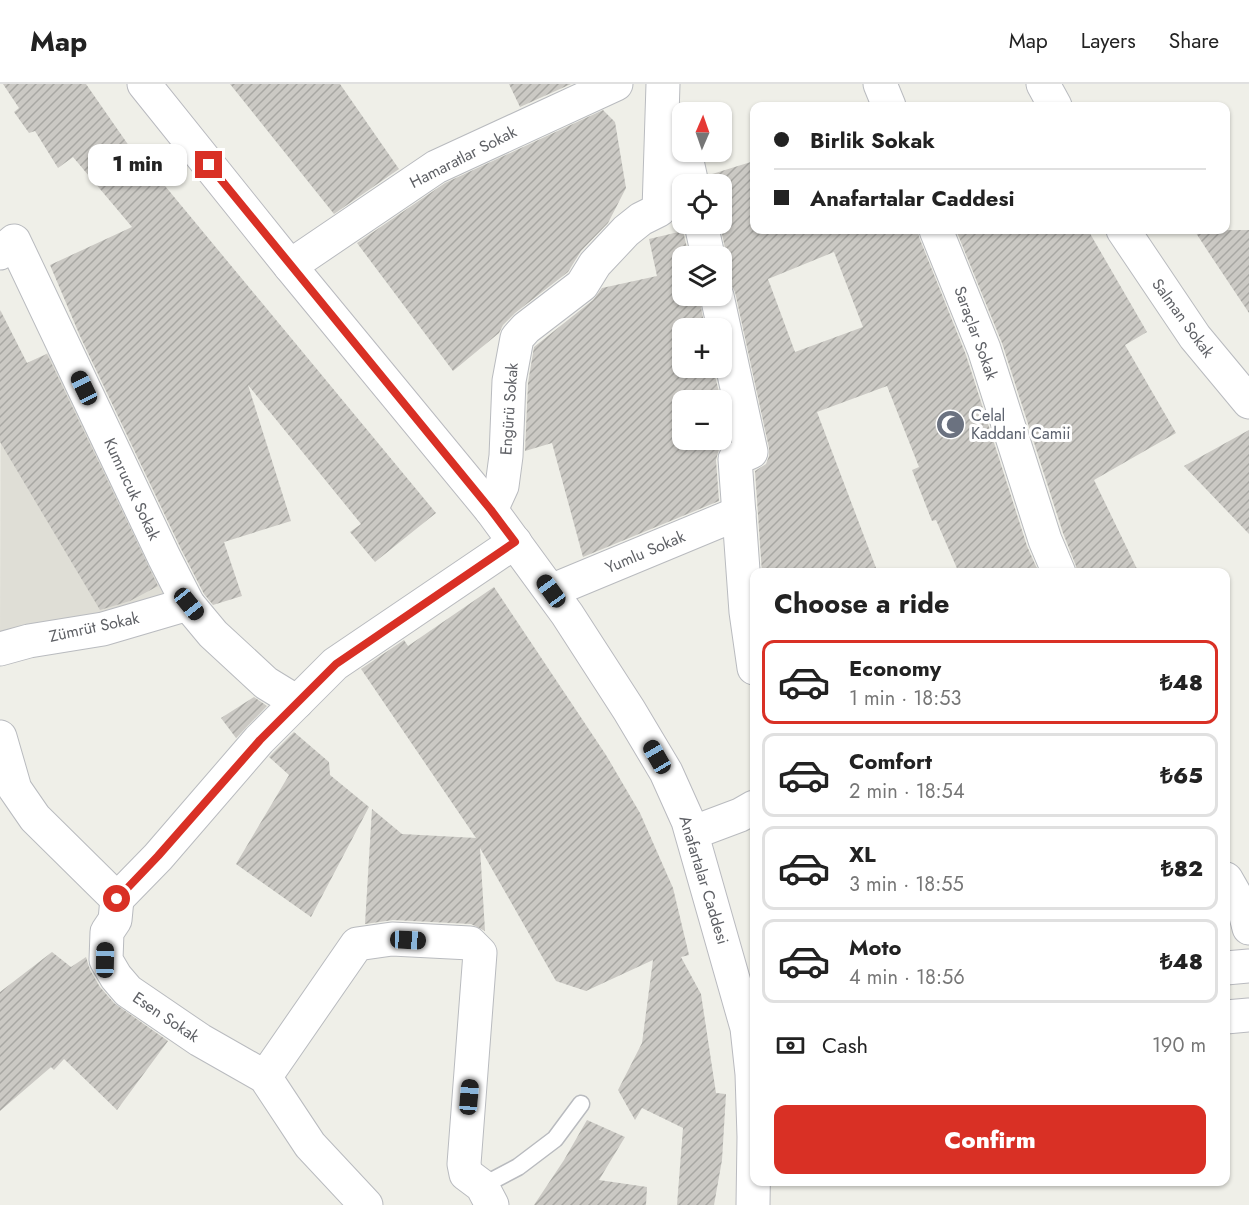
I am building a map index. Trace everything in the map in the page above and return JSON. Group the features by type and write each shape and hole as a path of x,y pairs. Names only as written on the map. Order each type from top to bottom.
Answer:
{"street":[{"name":"Anafartalar Caddesi","path":"144,84 491,510 551,591 629,710 666,772 688,821 750,1024"},
{"name":"Hamaratlar Sokak","path":"290,266 436,167 616,84"},
{"name":"Engürü Sokak","path":"491,510 502,486 506,456 509,381 517,338 526,328 582,285 595,264 626,231 641,219 659,210 663,84"},
{"path":"670,84 674,102"},
{"path":"880,84 887,102"},
{"path":"1042,84 1053,102"},
{"name":"Saraçlar Sokak","path":"938,234 984,349 1045,540 1057,568"},
{"name":"Salman Sokak","path":"1126,234 1195,337 1249,402"},
{"name":"Kumrucuk Sokak","path":"7,247 189,604 213,634 266,683 297,702"},
{"path":"719,306 751,452 735,459 750,640"},
{"name":"Yumlu Sokak","path":"551,591 739,513"},
{"path":"0,737 15,789 11,808 35,818 117,899 158,856 252,748 336,664 515,542"},
{"name":"Zümrüt Sokak","path":"0,649 29,641 103,629 189,604"},
{"path":"692,833 750,809"},
{"path":"1230,886 1245,912 1249,928"},
{"name":"Esen Sokak","path":"117,899 114,920 107,932 105,960 116,977 128,991 191,1034 265,1077 310,1145 366,1205"},
{"path":"265,1077 357,944 392,939 470,943 480,953 464,1164 466,1174 479,1199"},
{"path":"1230,968 1249,966"},
{"path":"1230,1017 1249,1015"},
{"name":"Anafartalar Caddesi","path":"753,1186 753,1205"}],"lane":[{"path":"479,1199 555,1139 581,1104"}],"shaded area":[{"path":"1,311 27,363 50,352 170,598 0,636"}],"building":[{"path":"3,84 86,84 143,166 146,163 436,513 375,562 350,532 361,524 248,385 291,521 224,542 242,596 213,605 204,594 181,549 80,336 50,265 132,227 73,157 58,168 35,131 29,133 14,112 19,108"},
{"path":"230,84 340,84 399,169 334,214"},
{"path":"509,84 571,84 520,107"},
{"path":"603,110 615,122 626,188 608,223 581,251 568,272 515,313 503,325 499,333 453,371 357,243 445,183"},
{"path":"750,162 750,234 919,234 966,355 1027,546 1037,568 957,568 936,520 932,521 912,470 919,467 887,386 817,412 876,568 762,568 755,471 766,464 769,448 732,287 732,246 725,246 722,234 732,234 732,174 712,174","holes":["834,252 863,327 795,352 768,279"]},
{"path":"1230,230 1249,230 1249,313 1197,234 1230,234"},
{"path":"672,234 684,234 687,246 672,246 672,306 701,306 703,318 672,318 672,378 716,378 718,390 672,390 672,450 719,450 716,460 719,501 583,557 552,443 525,451 528,383 534,347 593,300 602,288 657,276 649,239"},
{"path":"958,234 1090,234 1147,332 1125,345 1176,433 1094,480 1137,568 1076,568 1002,343"},
{"path":"0,310 27,363 47,354 158,586 130,601 100,610 0,442"},
{"path":"1249,430 1249,534 1184,466"},
{"path":"494,587 606,755 640,813 673,888 689,955 681,957 701,994 716,1093 726,1094 722,1160 714,1205 677,1205 683,1128 642,1108 635,1120 618,1090 642,1043 653,960 586,991 556,981 480,848 485,931 471,924 393,920 365,924 372,809 402,834 476,838 361,669 404,640 408,646"},
{"path":"254,697 267,706 236,738 221,718"},
{"path":"294,732 329,762 330,775 369,807 311,917 236,864 289,775 269,757"},
{"path":"52,952 71,967 86,957 90,970 100,987 114,1003 168,1041 117,1110 64,1059 54,1070 51,1067 0,1111 0,992"},
{"path":"587,1120 625,1137 599,1180 647,1187 646,1205 534,1205"}],"place":[{"name":"Celal Kaddani Camii","path":"950,424"}],"route":[{"path":"117,899 260,740 336,664 400,618 515,542 209,165"}]}
